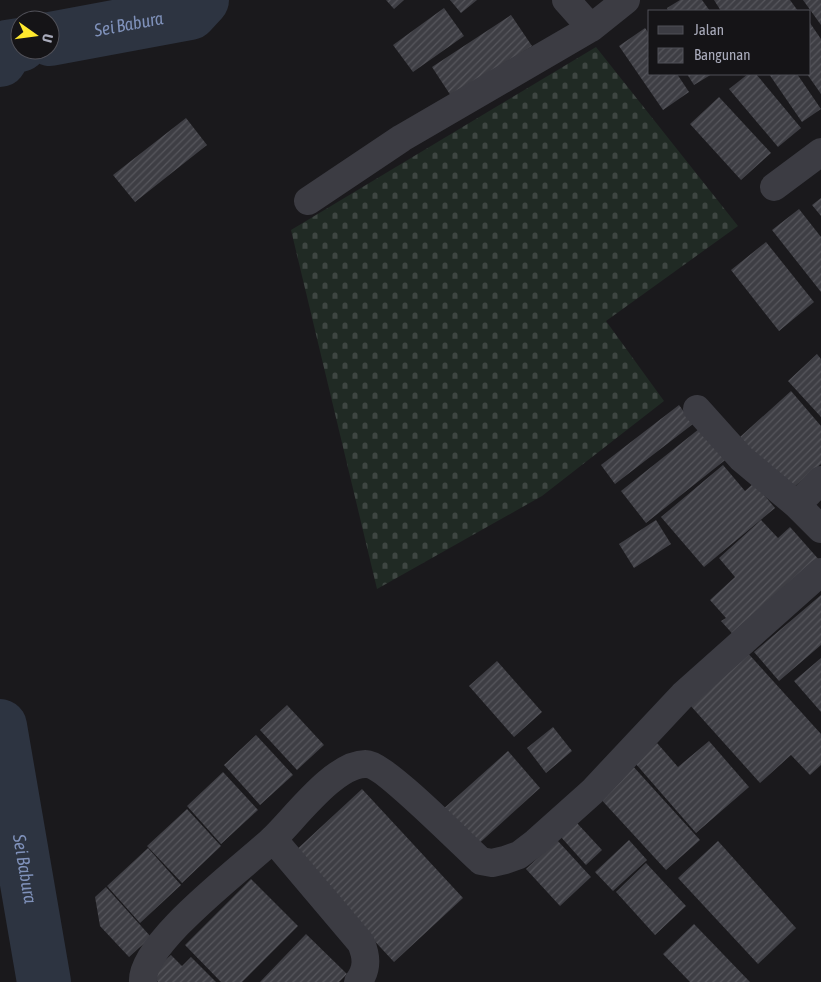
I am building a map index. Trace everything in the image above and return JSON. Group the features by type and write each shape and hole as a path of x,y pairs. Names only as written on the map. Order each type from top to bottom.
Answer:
{"street":[{"path":"566,0 592,28"},
{"path":"308,201 402,138 592,28 626,0"},
{"path":"774,187 821,152"},
{"path":"698,409 741,458 797,505 821,529"},
{"path":"797,505 821,480"},
{"path":"143,982 142,974 154,953 176,926 214,889 272,839 335,776 350,766 367,764 376,767 395,781 481,861 492,863 519,855 592,792 683,695 821,572"},
{"path":"272,839 361,943 366,957 364,974 358,982"}],"green space":[{"path":"596,47 738,226 606,321 664,401 542,496 377,589 291,230"}],"building":[{"path":"386,0 404,0 394,9"},
{"path":"450,0 477,0 461,13"},
{"path":"680,0 702,0 709,10 668,10 667,8"},
{"path":"714,0 790,0 797,10 720,10"},
{"path":"803,0 821,0 821,25 811,10"},
{"path":"444,8 464,36 413,72 393,45"},
{"path":"511,15 532,46 453,99 432,67"},
{"path":"811,24 821,39 821,94 808,75 811,75"},
{"path":"645,28 648,32 648,75 678,75 689,92 663,110 619,46"},
{"path":"688,75 710,75 694,85"},
{"path":"747,75 757,75 801,128 778,147 729,89"},
{"path":"770,75 798,75 821,109 802,122"},
{"path":"719,97 771,153 741,180 690,124"},
{"path":"186,118 207,145 135,202 113,175"},
{"path":"821,198 821,216 812,205"},
{"path":"799,209 821,237 821,292 772,230"},
{"path":"766,242 814,302 779,331 731,270"},
{"path":"817,354 821,359 821,417 788,381"},
{"path":"791,391 821,426 821,464 788,492 740,437"},
{"path":"679,405 693,424 615,484 601,465"},
{"path":"704,425 729,457 646,523 621,491"},
{"path":"723,465 745,491 754,483 775,508 704,567 661,517"},
{"path":"656,520 671,544 634,568 619,544"},
{"path":"761,520 778,538 790,527 821,562 738,640 721,621 726,618 710,600 735,577 719,558"},
{"path":"821,595 821,645 779,681 754,652"},
{"path":"746,651 821,734 821,765 810,775 791,755 760,783 689,704"},
{"path":"821,658 821,712 794,681"},
{"path":"497,661 542,712 514,737 469,686"},
{"path":"287,705 324,745 297,770 260,730"},
{"path":"553,727 572,751 546,773 527,748"},
{"path":"256,735 293,775 260,805 224,765"},
{"path":"709,741 749,787 696,833 635,763 657,743 678,767"},
{"path":"508,751 540,788 474,848 441,811"},
{"path":"631,764 700,840 666,870 597,795"},
{"path":"223,772 258,810 221,844 187,806"},
{"path":"362,789 463,898 394,962 293,853"},
{"path":"187,809 221,846 182,883 147,846"},
{"path":"576,822 602,850 586,865 560,836"},
{"path":"557,840 591,877 560,906 526,869"},
{"path":"629,840 647,860 613,891 595,872"},
{"path":"718,841 796,928 758,964 678,878"},
{"path":"148,848 181,885 140,923 107,886"},
{"path":"646,863 686,906 655,935 616,892"},
{"path":"251,879 298,926 242,982 221,982 185,945"},
{"path":"106,887 151,937 129,957 100,926 95,897"},
{"path":"694,924 750,982 690,982 663,954"},
{"path":"306,934 347,974 339,982 260,982"},
{"path":"171,955 182,966 191,957 216,982 158,982 151,974"}],"waterway":[{"name":"Sei Babura","path":"60,37 190,13 202,0"},
{"name":"Sei Babura","path":"0,60 7,47 10,47"},
{"name":"Sei Babura","path":"0,726 44,982"}]}
